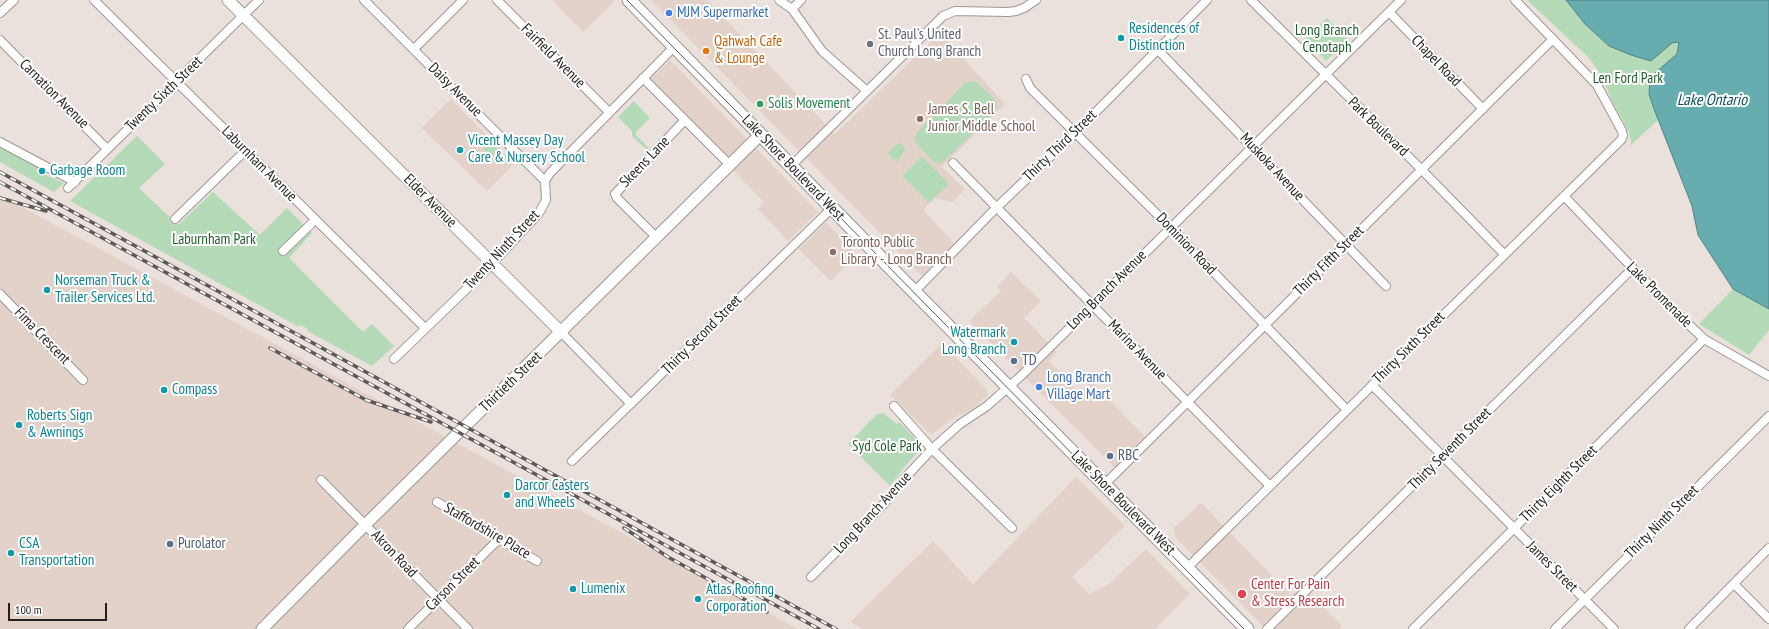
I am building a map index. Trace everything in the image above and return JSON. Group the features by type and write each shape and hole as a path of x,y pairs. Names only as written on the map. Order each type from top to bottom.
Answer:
{"main road":[{"name":"Lake Shore Boulevard West","path":"635,2 674,47 957,336 962,351 996,386 1020,388 1056,424 1066,445 1247,629"},
{"name":"Lake Shore Boulevard West","path":"1183,564 1187,579 1235,629"}],"street":[{"path":"0,13 14,0"},
{"name":"Laburnham Avenue","path":"94,0 425,328"},
{"name":"Elder Avenue","path":"228,0 408,178 491,264 561,332 631,404"},
{"name":"Twenty Sixth Street","path":"68,188 259,0"},
{"name":"Daisy Avenue","path":"364,0 545,181"},
{"path":"414,49 463,0"},
{"name":"Fairfield Avenue","path":"497,0 609,112"},
{"path":"779,0 792,9 822,51 867,91"},
{"path":"792,9 801,0"},
{"path":"791,166 938,20 949,13 963,10 1008,12 1024,8 1036,0"},
{"name":"Thirty Third Street","path":"914,292 997,207 1075,133 1207,0"},
{"name":"Park Boulevard","path":"1250,0 1421,169 1504,254"},
{"name":"Long Branch Avenue","path":"811,577 882,506 903,480 932,449 960,424 988,406 1009,388 1401,0"},
{"path":"1515,0 1553,39"},
{"name":"Chapel Road","path":"1389,12 1483,109"},
{"name":"Thirty Fifth Street","path":"1104,484 1553,39"},
{"name":"Thirty Sixth Street","path":"1183,564 1270,486 1621,140 1623,136 1619,125 1597,85 1553,39"},
{"name":"Carnation Avenue","path":"0,40 108,149"},
{"path":"545,181 550,173 674,47"},
{"name":"Muskoka Avenue","path":"1157,49 1386,286"},
{"path":"643,78 684,121 730,165"},
{"name":"Dominion Road","path":"1026,79 1030,88 1171,228 1347,410"},
{"name":"Skeens Lane","path":"656,237 617,198 615,194 684,121"},
{"name":"Thirtieth Street","path":"262,629 365,525 760,135"},
{"path":"0,142 75,182"},
{"path":"175,219 245,151"},
{"name":"Marina Avenue","path":"953,163 1270,486"},
{"name":"Twenty Ninth Street","path":"394,359 491,264 539,212 546,200 545,181"},
{"name":"Lake Promenade","path":"1564,196 1677,314 1704,339 1769,376"},
{"name":"Thirty Second Street","path":"572,461 832,208"},
{"path":"283,251 312,224 315,219"},
{"name":"Thirty Seventh Street","path":"1268,629 1633,268"},
{"name":"Fima Crescent","path":"0,294 83,380"},
{"name":"Thirty Eighth Street","path":"1413,629 1704,339"},
{"name":"James Street","path":"1372,385 1614,629"},
{"path":"894,406 932,449 1012,528"},
{"name":"Thirty Ninth Street","path":"1555,629 1769,416"},
{"name":"Akron Road","path":"321,480 468,629"},
{"name":"Staffordshire Place","path":"437,502 537,560"},
{"name":"Carson Street","path":"408,629 499,539"},
{"path":"1689,629 1769,548"},
{"path":"1734,584 1769,619"}],"shaded area":[{"path":"552,0 612,0 614,2 583,32"},
{"path":"651,0 707,0 835,134 940,33 1005,104 942,167 965,189 952,202 935,198 923,210 954,243 922,276"},
{"path":"670,60 818,212 788,241 758,209 764,202 693,129 645,85"},
{"path":"451,99 514,164 487,191 422,128"},
{"path":"0,195 268,340 798,629 0,629"},
{"path":"826,222 857,254 831,281 799,249"},
{"path":"1011,272 1041,301 1024,318 1057,352 1049,361 1079,393 1092,382 1148,440 1117,470 969,321 1001,291 997,287"},
{"path":"942,343 986,389 988,395 971,410 955,417 931,435 890,395"},
{"path":"1076,477 1125,526 1072,577 1089,594 1109,584 1146,549 1190,594 1155,629 863,629 850,622 933,541 973,584"},
{"path":"1201,503 1291,595 1303,586 1342,626 1339,629 1266,629 1175,537 1174,528"}],"green space":[{"name":"Len Ford Park","path":"1527,0 1566,0 1585,24 1609,46 1651,61 1672,43 1679,42 1677,54 1656,72 1649,94 1658,120 1630,146 1631,141 1629,132 1611,99 1602,76 1588,57"},
{"name":"Long Branch Cenotaph","path":"1327,18 1348,40 1326,61 1305,39"},
{"path":"975,81 995,99 997,105 995,112 943,162 939,164 935,163 916,143 916,134 965,83"},
{"path":"634,101 650,118 636,132 636,135 649,148 647,150 632,136 632,131 618,117"},
{"name":"Laburnham Park","path":"137,136 165,164 139,188 178,225 213,192 260,235 287,208 312,233 289,258 363,332 372,324 394,346 372,366 307,331 308,329 300,325 299,327 70,201"},
{"path":"484,136 498,150 491,157 477,142"},
{"path":"901,143 905,150 897,162 888,153 897,144"},
{"path":"0,145 40,166 36,171 64,183 54,192 0,162"},
{"path":"922,156 949,184 929,203 902,176"},
{"path":"1733,289 1769,309 1769,330 1749,355 1699,324"},
{"name":"Syd Cole Park","path":"883,413 897,424 899,422 921,445 918,452 890,486 848,444 877,414"}],"water":[{"name":"Lake Ontario","path":"1566,0 1769,0 1769,309 1733,289 1698,235 1692,206 1654,109 1649,94 1650,81 1656,72 1677,54 1679,42 1672,43 1651,61 1631,55 1609,46 1585,24"}],"tram line":[{"path":"627,0 1244,629"}],"railway":[{"path":"0,172 836,629"},
{"path":"0,182 819,629"},
{"path":"0,198 46,211"},
{"path":"270,348 366,400 431,422"},
{"path":"624,528 668,557 767,612"}],"place":[{"name":"MJM Supermarket","path":"669,13"},
{"name":"Residences of Distinction","path":"1121,38"},
{"name":"St. Paul's United Church Long Branch","path":"870,44"},
{"name":"Qahwah Cafe & Lounge","path":"706,51"},
{"name":"Solis Movement","path":"760,104"},
{"name":"James S. Bell Junior Middle School","path":"920,119"},
{"name":"Vicent Massey Day Care & Nursery School","path":"460,150"},
{"name":"Garbage Room","path":"42,171"},
{"name":"Toronto Public Library - Long Branch","path":"833,252"},
{"name":"Norseman Truck & Trailer Services Ltd.","path":"47,290"},
{"name":"Watermark Long Branch","path":"1014,342"},
{"name":"TD","path":"1014,361"},
{"name":"Long Branch Village Mart","path":"1039,387"},
{"name":"Compass","path":"164,390"},
{"name":"Roberts Sign & Awnings","path":"19,425"},
{"name":"RBC","path":"1110,456"},
{"name":"Darcor Casters and Wheels","path":"507,495"},
{"name":"Purolator","path":"170,544"},
{"name":"CSA Transportation","path":"11,553"},
{"name":"Lumenix","path":"573,589"},
{"name":"Center For Pain & Stress Research","path":"1242,594"},
{"name":"Atlas Roofing Corporation","path":"698,599"}]}
